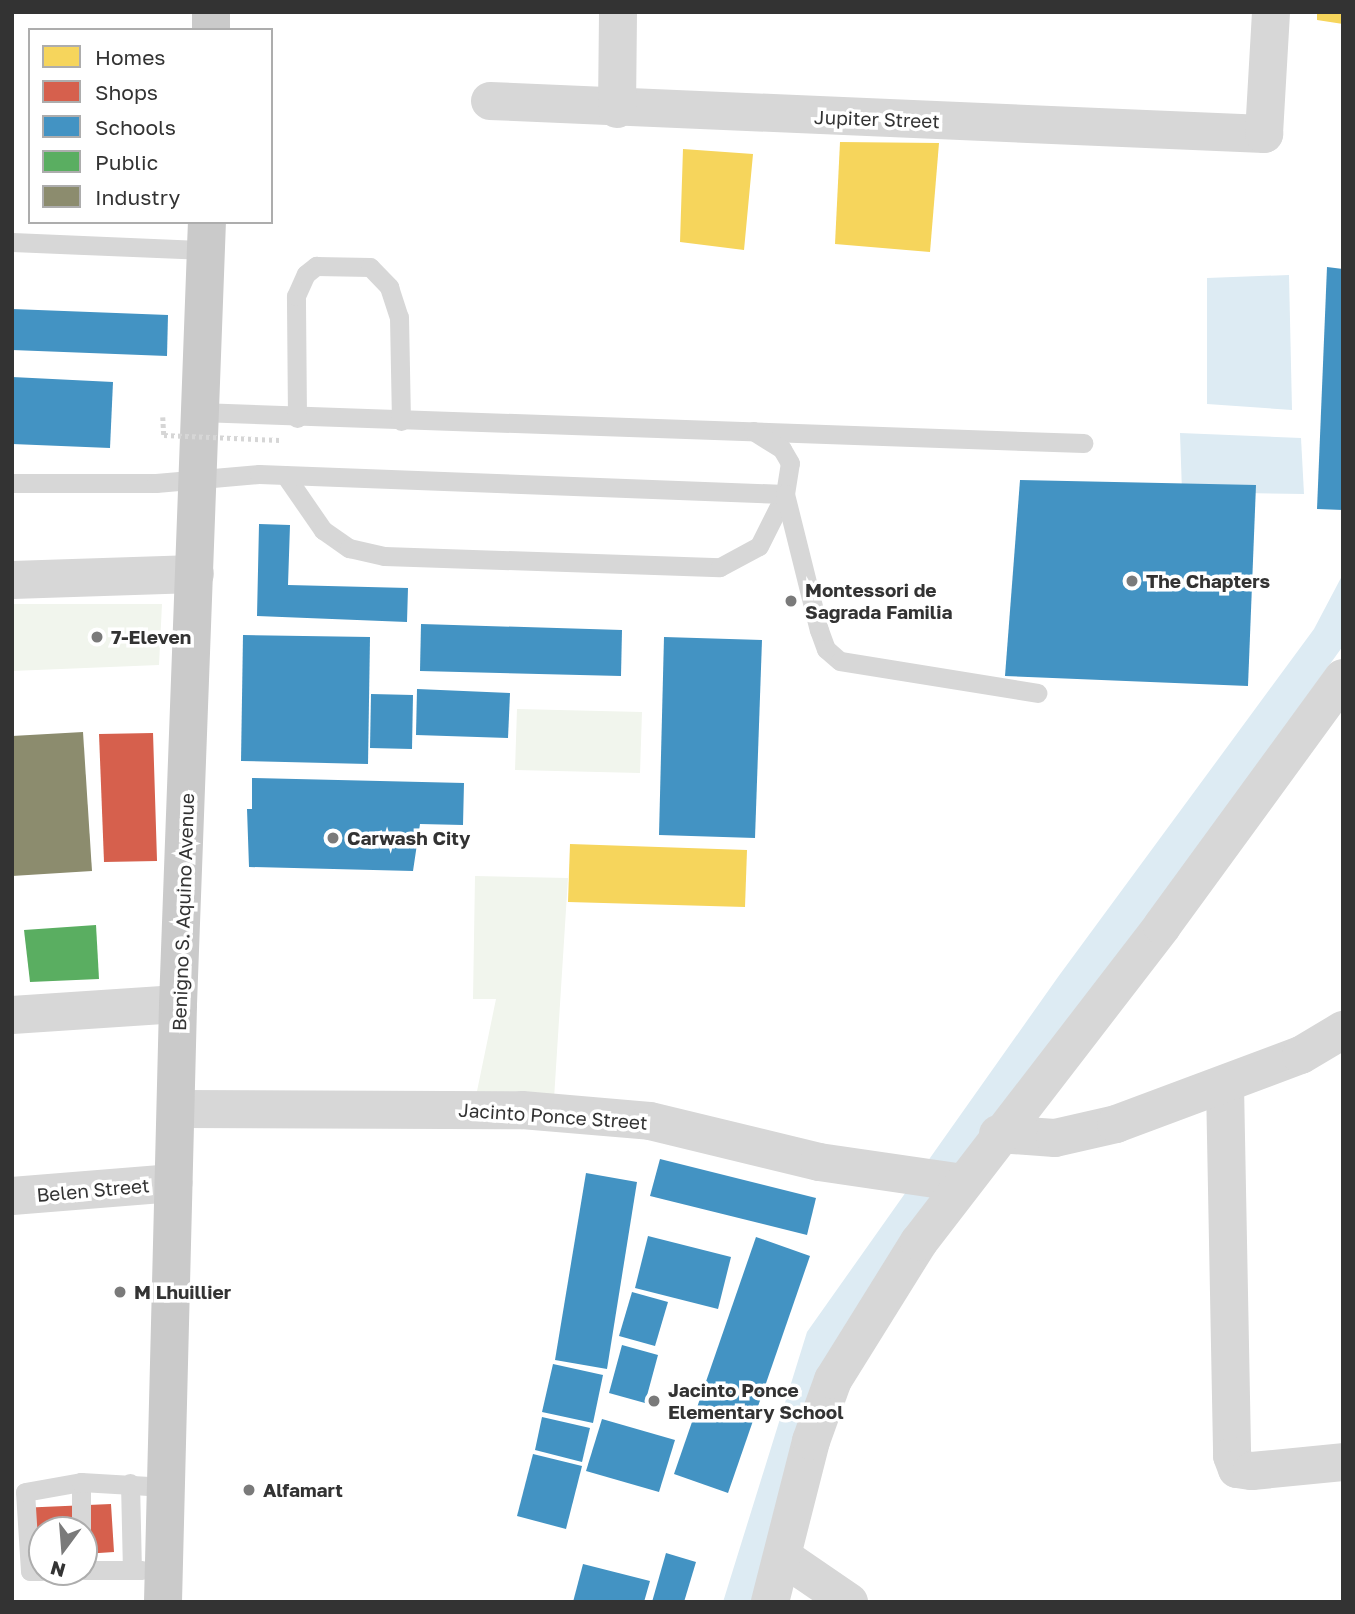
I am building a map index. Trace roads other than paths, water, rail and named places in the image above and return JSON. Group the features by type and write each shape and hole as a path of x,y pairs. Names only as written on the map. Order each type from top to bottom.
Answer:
{"main road":[{"name":"Benigno S. Aquino Avenue","path":"155,1586 148,1485 178,1109 178,1004 195,574 195,479 181,414 206,236"}],"street":[{"path":"617,109 618,12"},
{"name":"Jupiter Street","path":"490,102 1264,134 1271,12"},
{"path":"12,580 195,574"},
{"path":"770,1602 811,1441 833,1380 919,1242 998,1135 1162,926 1343,678"},
{"path":"12,1015 178,1004"},
{"path":"998,1135 1055,1138 1116,1124 1301,1055 1343,1030"},
{"path":"1225,1085 1232,1456 1237,1469 1252,1471 1343,1462"},
{"name":"Jacinto Ponce Street","path":"178,1109 522,1110 650,1121 819,1162 963,1183"},
{"name":"Belen Street","path":"12,1196 173,1183"},
{"path":"783,1558 849,1602"}],"lane":[{"path":"12,242 206,236"},
{"path":"297,418 296,296 306,274 316,266 370,267 389,287 399,317 401,421"},
{"path":"181,414 752,430 1083,443"},
{"path":"285,475 323,530 349,548 426,557 720,567 758,546 785,494 790,463 782,449 752,430"},
{"path":"12,483 285,475 785,494"},
{"path":"785,494 819,630 826,649 840,661 1037,693"},
{"path":"81,1482 82,1516"},
{"path":"28,1539 25,1492 81,1482 148,1485"},
{"path":"98,1573 155,1586"}],"place":[{"name":"The Chapters","path":"1132,581"},
{"name":"Montessori de Sagrada Familia","path":"791,601"},
{"name":"7-Eleven","path":"97,637"},
{"name":"Carwash City","path":"333,838"},
{"name":"M Lhuillier","path":"120,1292"},
{"name":"Jacinto Ponce Elementary School","path":"654,1401"},
{"name":"Alfamart","path":"249,1490"}]}
